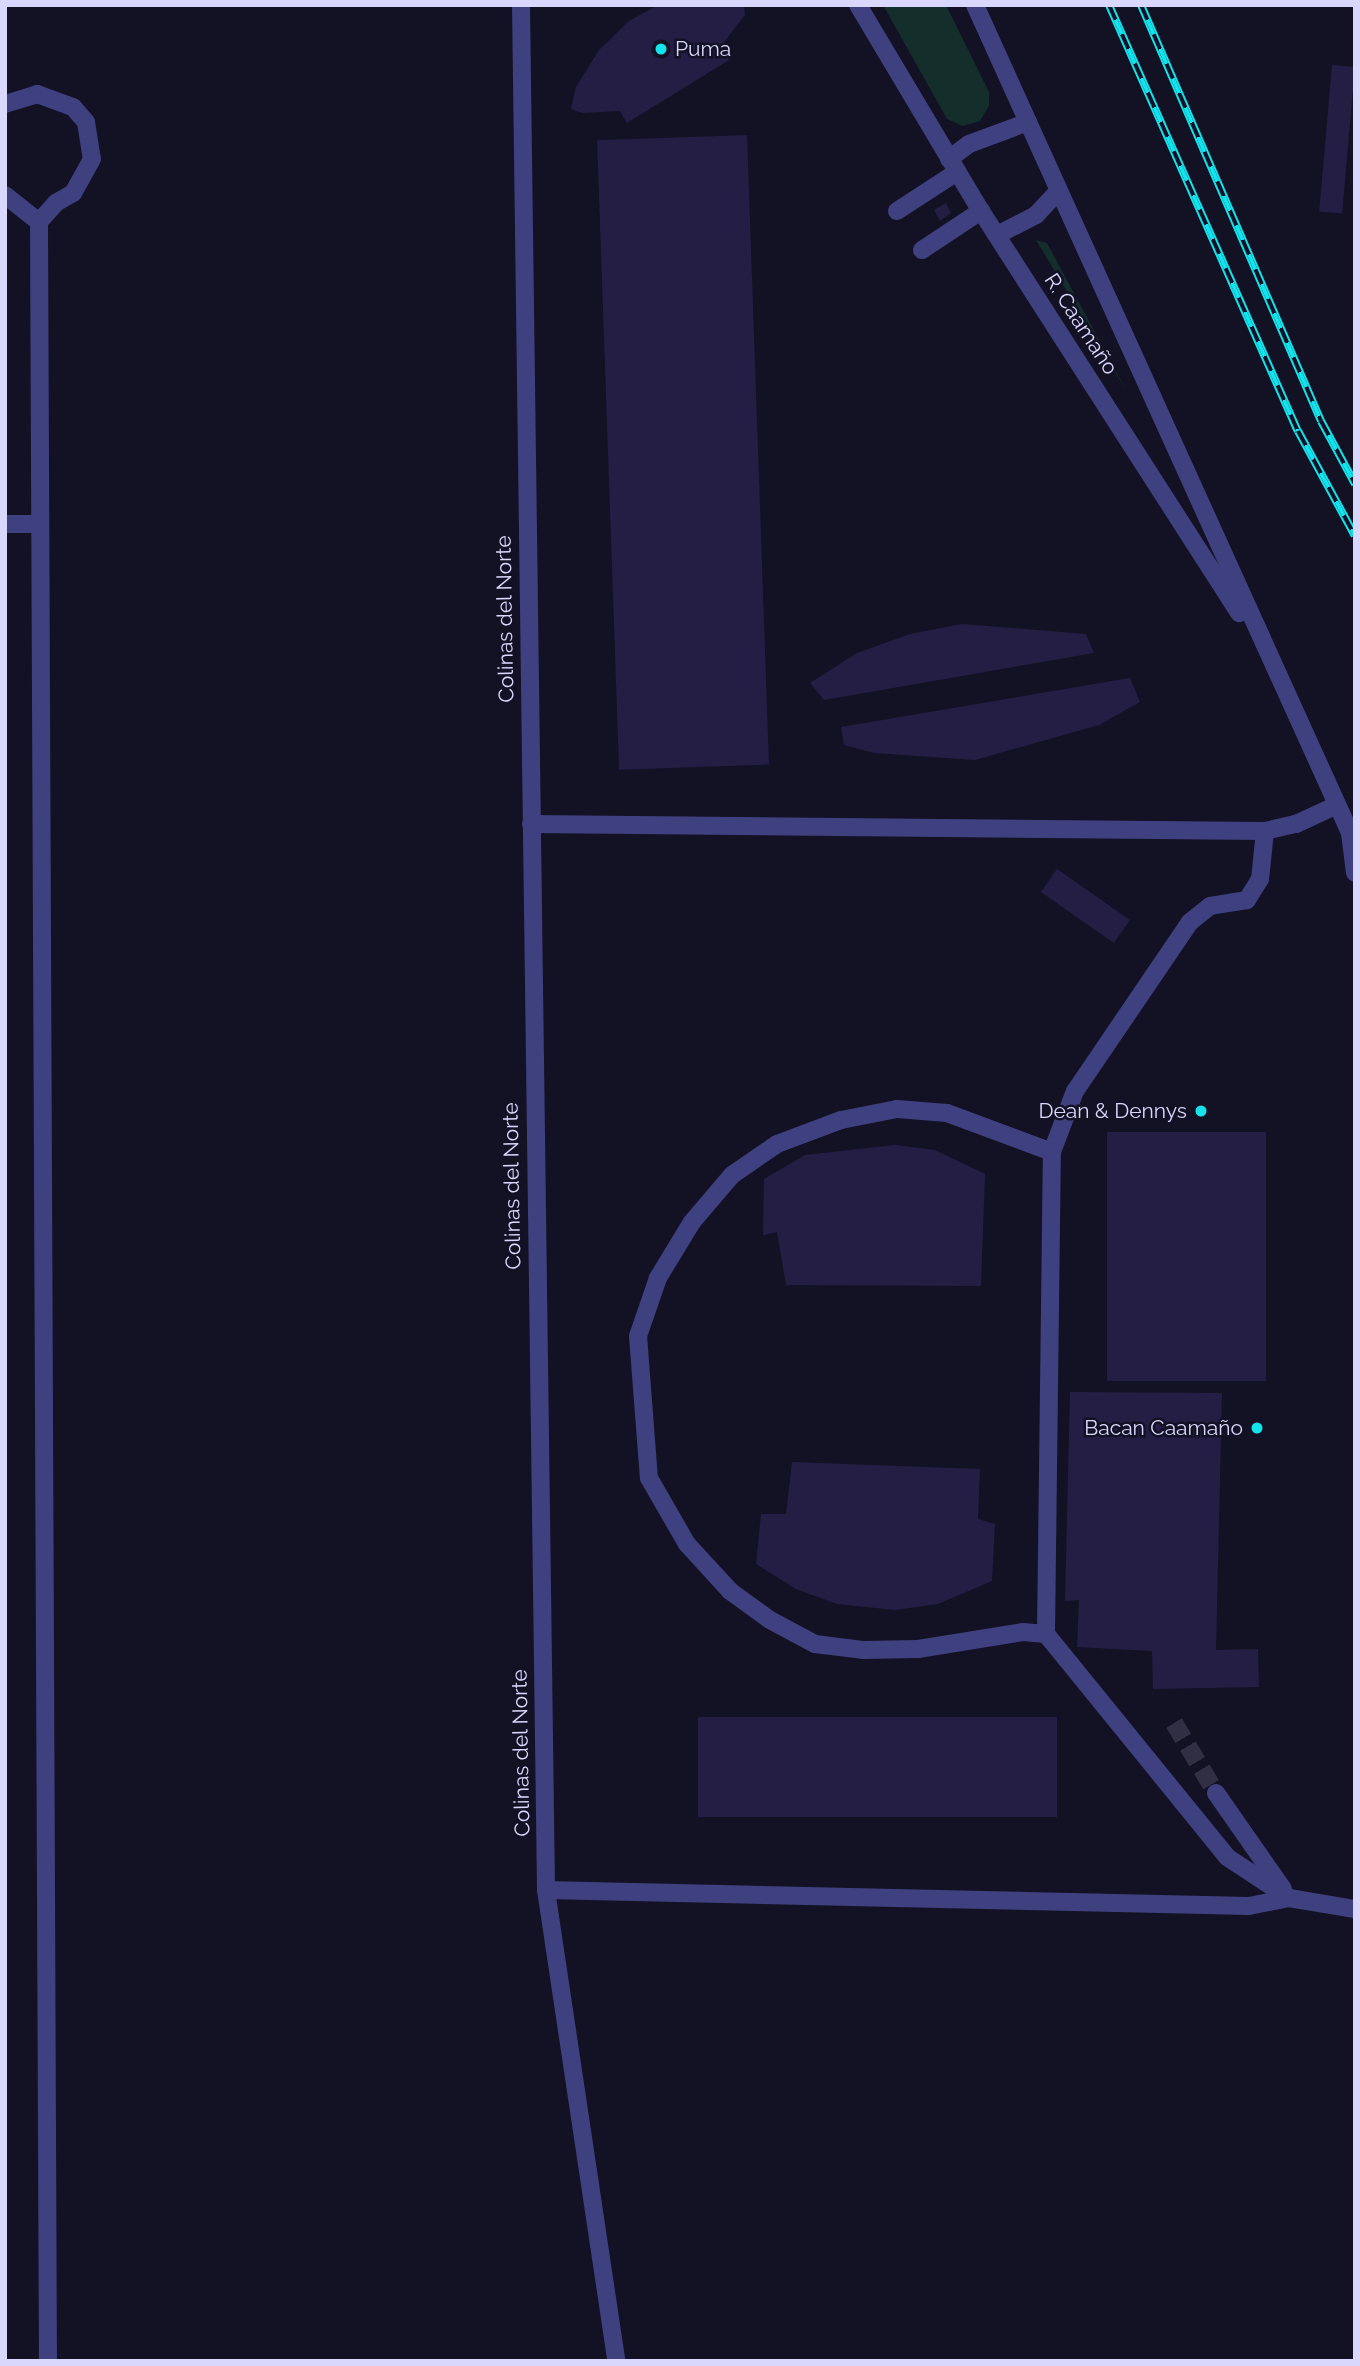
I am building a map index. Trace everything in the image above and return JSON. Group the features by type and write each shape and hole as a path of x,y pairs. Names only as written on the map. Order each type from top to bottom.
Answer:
{"street":[{"name":"Colinas del Norte","path":"521,5 546,1890 616,2361"},
{"name":"R. Caamaño","path":"858,5 981,211 1272,664"},
{"name":"R. Caamaño","path":"975,5 1350,833 1355,873"},
{"path":"5,104 37,94 57,97 80,114 92,141 86,178 39,222 38,524 48,2361"},
{"path":"897,211 986,136 1028,122"},
{"path":"997,235 1037,215 1058,191"},
{"path":"5,195 39,222"},
{"path":"922,250 981,211"},
{"path":"5,524 38,524"},
{"path":"531,824 1265,831 1296,824 1337,805"},
{"path":"1265,831 1260,879 1247,900 1210,906 1190,922 1075,1091 1052,1152 1046,1634 1227,1857 1289,1898"},
{"path":"1046,1634 1023,1633 918,1649 851,1648 815,1644 770,1620 730,1591 687,1544 649,1478 638,1336 658,1278 692,1222 732,1175 777,1144 841,1120 897,1110 947,1113 1052,1152"},
{"path":"1216,1793 1289,1898"},
{"path":"546,1890 1250,1906 1289,1898 1355,1909"}],"green space":[{"path":"883,5 946,5 989,92 989,106 980,121 963,126 947,119"},
{"path":"1036,240 1047,243 1127,392"}],"building":[{"path":"658,5 744,5 745,15 721,46 729,60 627,123 620,111 582,113 571,109 576,87 599,50 629,21"},
{"path":"1332,65 1355,67 1342,213 1319,211"},
{"path":"747,135 769,765 619,770 597,140"},
{"path":"946,203 951,213 940,221 934,210"},
{"path":"962,624 1086,634 1094,653 824,700 810,683 857,653 910,634"},
{"path":"1130,678 1140,702 1099,725 975,760 874,753 844,745 841,727"},
{"path":"1057,869 1130,920 1114,943 1041,892"},
{"path":"1107,1132 1266,1132 1266,1381 1107,1381"},
{"path":"895,1145 935,1150 985,1174 981,1286 786,1285 777,1232 763,1235 764,1179 805,1155"},
{"path":"1070,1392 1222,1393 1216,1650 1258,1649 1259,1687 1153,1689 1152,1651 1077,1647 1079,1600 1065,1601"},
{"path":"792,1462 980,1469 978,1519 995,1524 992,1581 938,1604 895,1610 837,1604 796,1589 756,1564 761,1514 786,1514"},
{"path":"698,1717 1057,1717 1057,1817 698,1817"}],"tunnel":[{"path":"1174,1723 1216,1793"}],"railway":[{"path":"1109,5 1298,431 1355,536"},
{"path":"1141,5 1321,421 1355,484"}],"place":[{"name":"Puma","path":"661,49"},
{"name":"Dean & Dennys","path":"1201,1111"},
{"name":"Bacan Caamaño","path":"1257,1428"}]}
